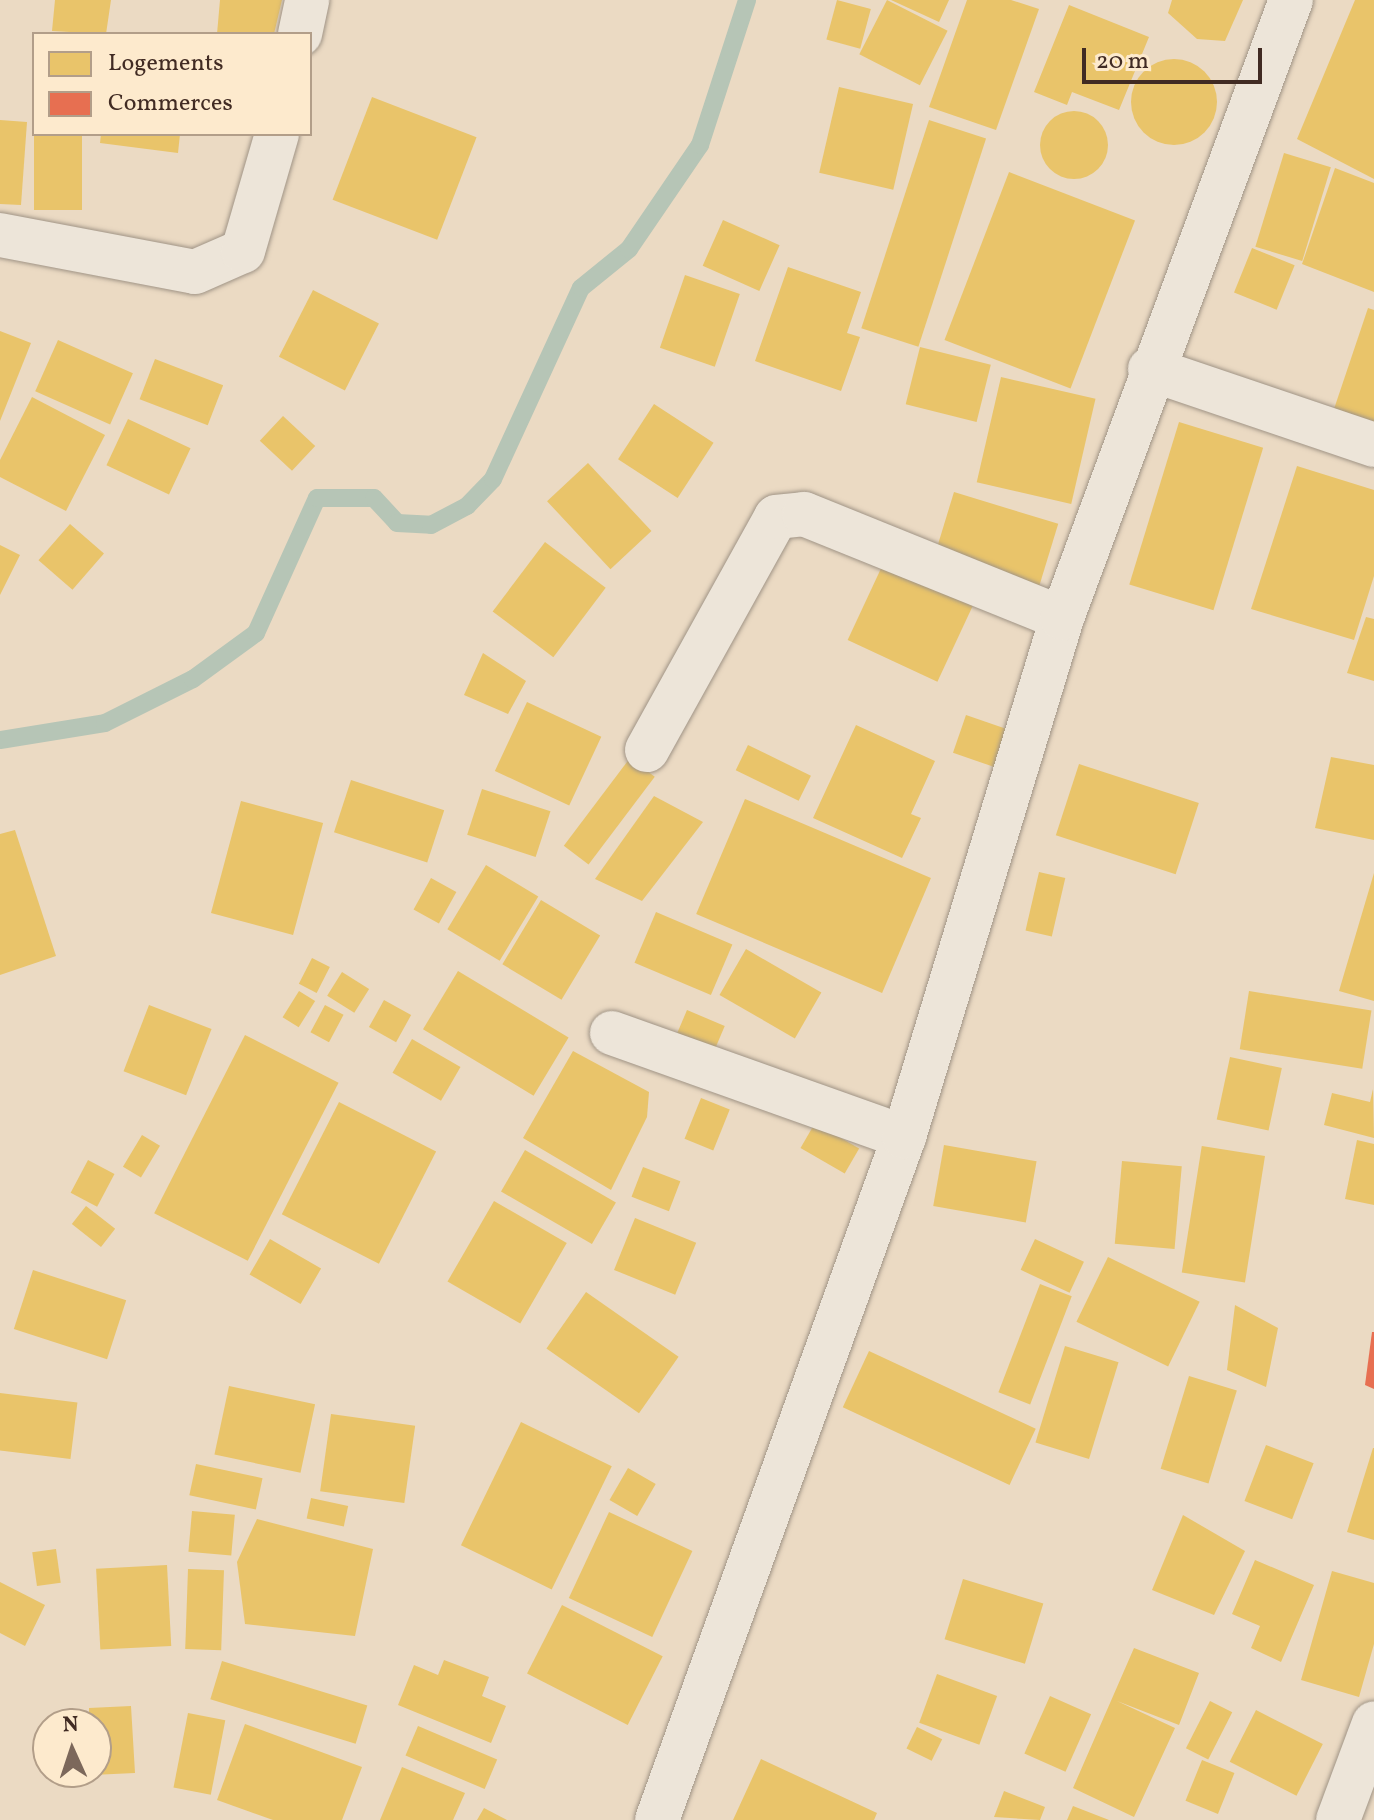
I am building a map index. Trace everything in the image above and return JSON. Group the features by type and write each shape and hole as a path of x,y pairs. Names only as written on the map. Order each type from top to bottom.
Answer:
{"street":[{"path":"300,32 307,0"},
{"path":"657,1820 904,1137 1062,618 1150,369 1291,0"},
{"path":"0,235 195,272 243,251 276,136"},
{"path":"1150,369 1374,445"},
{"path":"647,750 776,517 804,514 1062,618"},
{"path":"612,1033 904,1137"},
{"path":"1338,1820 1374,1723"}],"building: Logements":[{"path":"55,0 111,0 106,32 52,31"},
{"path":"220,0 282,0 274,32 217,32"},
{"path":"837,0 871,9 860,49 826,40"},
{"path":"887,0 948,31 920,85 859,54"},
{"path":"891,0 949,0 939,22"},
{"path":"967,0 1011,0 1039,9 996,130 929,107"},
{"path":"1172,0 1243,0 1225,41 1197,39 1168,13"},
{"path":"1355,0 1374,0 1374,179 1297,139"},
{"path":"1069,5 1149,37 1119,110 1072,92 1067,105 1034,92"},
{"path":"1174,59 1198,66 1210,78 1217,102 1210,126 1198,138 1174,145 1150,138 1138,126 1131,102 1138,78 1150,66"},
{"path":"839,87 913,104 893,190 819,173"},
{"path":"372,97 477,137 437,240 333,200"},
{"path":"1067,111 1081,111 1093,116 1103,126 1108,145 1103,164 1093,174 1081,179 1067,179 1055,174 1045,164 1040,152 1040,138 1045,126 1055,116"},
{"path":"0,120 27,122 21,205 0,204"},
{"path":"929,120 986,139 918,347 861,328"},
{"path":"34,136 82,136 82,210 34,210"},
{"path":"101,136 180,136 178,153 100,143"},
{"path":"1284,153 1331,167 1302,261 1255,247"},
{"path":"1335,168 1374,183 1374,292 1302,264"},
{"path":"1009,172 1135,220 1071,388 944,340"},
{"path":"723,220 780,245 759,291 703,266"},
{"path":"1252,248 1295,265 1277,310 1234,293"},
{"path":"788,267 861,292 847,333 860,337 841,391 755,361"},
{"path":"685,275 740,294 715,367 660,348"},
{"path":"313,290 379,324 345,390 279,357"},
{"path":"1368,308 1374,310 1374,422 1334,409"},
{"path":"0,331 31,343 0,421"},
{"path":"58,340 133,373 110,425 35,391"},
{"path":"920,347 991,365 977,422 906,404"},
{"path":"155,359 223,385 208,425 140,399"},
{"path":"1001,377 1096,399 1071,504 977,482"},
{"path":"32,397 105,435 66,511 0,477 0,460"},
{"path":"654,404 714,443 678,498 618,459"},
{"path":"283,416 315,446 292,471 260,441"},
{"path":"128,419 191,448 169,494 106,465"},
{"path":"1179,422 1263,448 1213,610 1129,585"},
{"path":"588,463 651,531 610,569 547,501"},
{"path":"1297,466 1374,490 1374,576 1354,640 1251,609"},
{"path":"954,492 1058,524 1038,591 934,559"},
{"path":"70,524 104,554 72,590 39,560"},
{"path":"545,542 606,588 553,657 493,611"},
{"path":"0,545 20,555 0,595"},
{"path":"884,562 974,604 937,682 848,640"},
{"path":"1366,617 1374,619 1374,681 1347,673"},
{"path":"483,653 526,681 508,714 464,695"},
{"path":"527,702 601,737 569,806 495,771"},
{"path":"966,715 1009,730 996,768 953,753"},
{"path":"856,725 935,761 911,814 921,818 902,858 813,818"},
{"path":"748,745 811,776 799,801 736,770"},
{"path":"1331,757 1374,765 1374,840 1315,828"},
{"path":"630,758 655,777 589,865 564,846"},
{"path":"1079,764 1199,803 1176,874 1056,835"},
{"path":"351,780 444,810 427,863 334,832"},
{"path":"482,789 550,811 536,857 467,835"},
{"path":"654,796 703,822 642,901 595,879"},
{"path":"745,799 931,878 882,993 696,914"},
{"path":"241,801 323,823 293,935 211,913"},
{"path":"15,830 56,956 0,975 0,834"},
{"path":"486,865 538,896 500,961 447,929"},
{"path":"1039,872 1065,878 1052,937 1026,930"},
{"path":"1374,873 1374,1001 1339,991"},
{"path":"431,878 456,892 439,924 414,909"},
{"path":"541,900 600,936 562,1000 502,964"},
{"path":"656,912 732,944 711,995 635,963"},
{"path":"746,949 821,992 795,1038 720,995"},
{"path":"312,958 330,967 317,993 299,984"},
{"path":"458,971 569,1037 534,1096 423,1029"},
{"path":"342,972 369,989 354,1013 327,996"},
{"path":"299,991 315,1001 299,1027 283,1017"},
{"path":"1249,991 1371,1010 1362,1069 1240,1049"},
{"path":"384,1000 411,1015 396,1042 369,1027"},
{"path":"149,1005 212,1029 186,1095 124,1071"},
{"path":"325,1005 344,1015 329,1042 310,1032"},
{"path":"687,1010 725,1026 711,1058 673,1042"},
{"path":"245,1035 339,1083 248,1261 154,1213"},
{"path":"412,1039 460,1067 441,1101 392,1073"},
{"path":"573,1051 649,1092 647,1117 611,1190 523,1138"},
{"path":"1230,1057 1282,1068 1269,1131 1217,1120"},
{"path":"1373,1089 1374,1138 1324,1125 1332,1093 1370,1102"},
{"path":"701,1098 730,1110 713,1150 685,1139"},
{"path":"339,1102 436,1151 379,1264 282,1214"},
{"path":"815,1123 859,1148 845,1174 800,1148"},
{"path":"142,1135 160,1146 141,1178 123,1167"},
{"path":"1357,1140 1374,1144 1374,1205 1345,1199"},
{"path":"944,1145 1037,1161 1026,1222 933,1206"},
{"path":"1202,1146 1265,1156 1245,1282 1182,1272"},
{"path":"525,1150 616,1202 592,1244 501,1192"},
{"path":"88,1160 114,1174 97,1207 71,1193"},
{"path":"1122,1161 1182,1166 1175,1249 1115,1244"},
{"path":"643,1167 680,1181 669,1211 632,1197"},
{"path":"494,1201 567,1243 520,1324 447,1282"},
{"path":"86,1206 115,1229 101,1247 72,1224"},
{"path":"635,1218 696,1243 675,1295 614,1270"},
{"path":"270,1239 321,1268 301,1304 250,1275"},
{"path":"1035,1239 1084,1262 1070,1293 1021,1270"},
{"path":"1108,1257 1200,1302 1168,1366 1076,1322"},
{"path":"33,1270 126,1300 107,1359 14,1329"},
{"path":"1040,1284 1072,1296 1030,1404 998,1392"},
{"path":"586,1292 679,1357 639,1413 546,1349"},
{"path":"1235,1305 1278,1328 1266,1387 1227,1370"},
{"path":"1065,1346 1119,1362 1089,1459 1035,1443"},
{"path":"869,1351 1036,1429 1010,1485 843,1407"},
{"path":"1189,1376 1237,1391 1208,1483 1161,1469"},
{"path":"229,1386 315,1404 301,1473 214,1454"},
{"path":"0,1393 77,1403 70,1459 0,1450"},
{"path":"331,1414 415,1426 404,1503 320,1491"},
{"path":"521,1422 612,1466 552,1589 461,1545"},
{"path":"1266,1445 1314,1463 1292,1519 1244,1501"},
{"path":"1374,1448 1374,1540 1347,1532"},
{"path":"196,1464 263,1478 256,1509 189,1495"},
{"path":"628,1468 656,1484 637,1516 610,1500"},
{"path":"311,1498 348,1506 344,1526 307,1519"},
{"path":"192,1511 235,1515 231,1556 188,1552"},
{"path":"609,1512 692,1551 652,1637 569,1598"},
{"path":"1183,1515 1245,1551 1214,1615 1152,1590"},
{"path":"257,1519 373,1549 355,1636 245,1624 237,1562"},
{"path":"56,1549 61,1583 37,1586 32,1552"},
{"path":"1255,1560 1314,1585 1281,1662 1251,1648 1260,1626 1232,1614"},
{"path":"167,1565 171,1646 100,1650 96,1569"},
{"path":"188,1569 224,1570 221,1650 185,1649"},
{"path":"1332,1571 1374,1583 1374,1644 1359,1697 1301,1680"},
{"path":"963,1579 1043,1604 1025,1664 945,1639"},
{"path":"0,1582 45,1605 25,1646 0,1633"},
{"path":"562,1605 663,1656 628,1725 527,1674"},
{"path":"1134,1648 1199,1673 1179,1725 1117,1701 1175,1728 1134,1817 1073,1788"},
{"path":"444,1660 489,1677 482,1696 506,1706 491,1743 398,1705 414,1665 438,1675"},
{"path":"222,1661 367,1705 356,1744 210,1699"},
{"path":"937,1674 997,1696 979,1745 919,1723"},
{"path":"1050,1696 1091,1714 1065,1772 1024,1754"},
{"path":"1210,1701 1232,1712 1208,1760 1186,1748"},
{"path":"131,1706 135,1773 112,1774 112,1708 89,1708"},
{"path":"1256,1710 1323,1744 1296,1796 1230,1762"},
{"path":"188,1713 225,1720 211,1795 173,1788"},
{"path":"245,1724 362,1767 342,1820 273,1820 217,1800"},
{"path":"418,1726 497,1760 485,1789 405,1755"},
{"path":"917,1727 942,1739 932,1761 906,1749"},
{"path":"761,1759 877,1813 874,1820 733,1820"},
{"path":"1202,1760 1234,1773 1218,1814 1186,1801"},
{"path":"402,1767 465,1793 453,1820 380,1820"},
{"path":"1004,1791 1045,1807 1040,1820 994,1817"},
{"path":"1073,1806 1109,1820 1067,1820"},
{"path":"484,1808 507,1820 477,1820"}],"building: Commerces":[{"path":"1374,1332 1374,1389 1365,1385"}],"waterway":[{"path":"0,740 105,723 193,679 256,633 317,498 374,498 397,523 431,525 467,506 493,479 581,288 629,249 700,145 747,0"}]}
